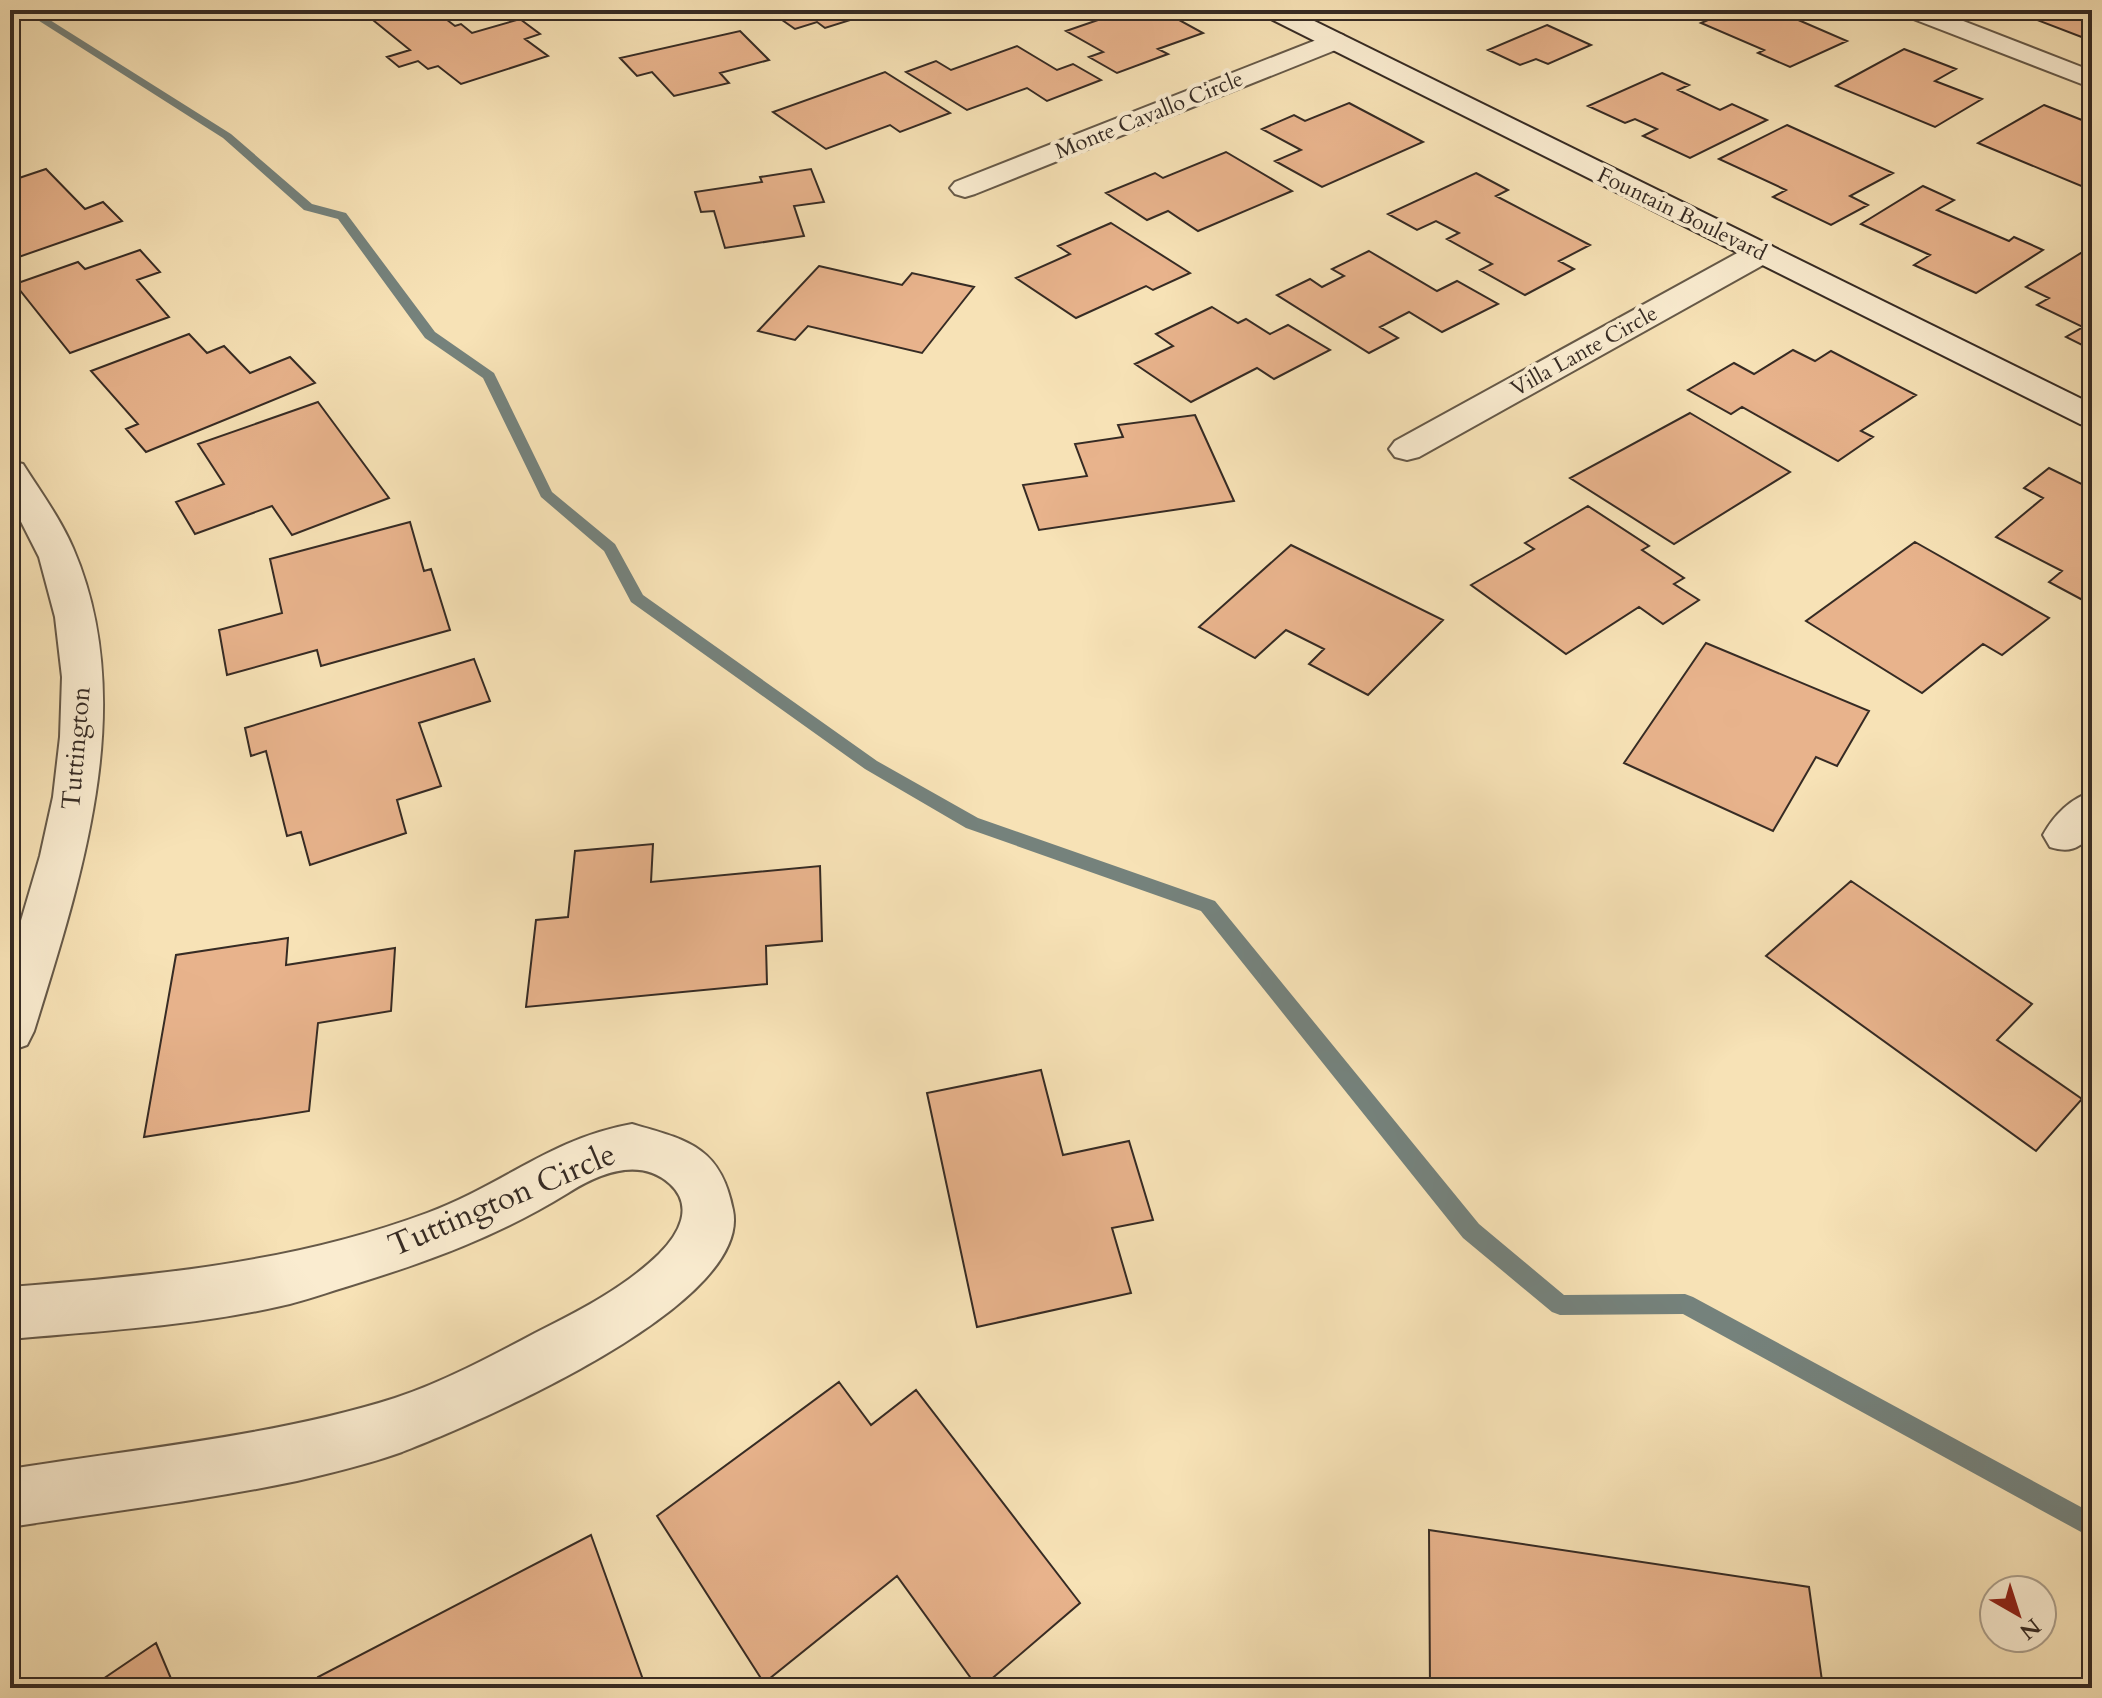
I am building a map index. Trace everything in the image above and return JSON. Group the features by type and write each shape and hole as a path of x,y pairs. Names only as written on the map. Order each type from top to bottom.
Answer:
{"street":[{"path":"621,10 659,10"},
{"name":"Fountain Boulevard","path":"1272,10 2092,417"},
{"path":"1912,10 2092,80"},
{"name":"Monte Cavallo Circle","path":"965,188 1334,41"},
{"name":"Villa Lante Circle","path":"1407,449 1761,253"},
{"name":"Tuttington","path":"10,472 57,554 73,606 82,663 83,724 78,785 55,890 10,1031"},
{"name":"Tuttington Circle","path":"10,1313 134,1303 281,1281 436,1235 510,1201 567,1166 599,1152 632,1146 666,1156 687,1167 703,1187 709,1218 699,1250 667,1282 615,1320 504,1379 398,1425 297,1452 10,1498"}],"building":[{"path":"434,10 455,26 461,24 472,33 520,19 540,34 525,39 548,56 461,84 438,66 428,69 418,61 399,67 387,57 410,50 363,12"},
{"path":"791,10 882,10 825,28 817,22 795,29 775,15"},
{"path":"1127,10 1161,10 1203,33 1158,49 1168,54 1117,73 1089,57 1103,52 1066,31"},
{"path":"1731,10 1801,10 1809,14 1796,19 1847,41 1790,67 1758,53 1764,50 1701,23"},
{"path":"2057,10 2092,10 2092,41 2037,20"},
{"path":"1547,25 1591,45 1548,64 1536,59 1520,65 1488,50"},
{"path":"740,31 769,60 720,73 729,83 674,96 652,72 637,76 620,58"},
{"path":"1017,46 1057,70 1073,64 1101,80 1047,101 1027,88 967,110 906,72 936,61 951,70"},
{"path":"1904,49 1956,69 1935,81 1982,99 1935,127 1836,86"},
{"path":"885,72 950,113 900,132 890,125 826,149 773,112"},
{"path":"1662,73 1689,85 1678,90 1720,110 1732,104 1767,120 1690,158 1643,136 1657,129 1635,119 1625,123 1588,106"},
{"path":"1349,103 1423,142 1322,187 1275,161 1301,150 1262,129 1294,115 1305,121"},
{"path":"2044,105 2092,124 2092,134 2085,137 2092,140 2091,190 1978,143"},
{"path":"1787,125 1893,173 1850,196 1868,205 1831,225 1773,197 1786,190 1719,159"},
{"path":"1226,152 1292,191 1198,231 1168,211 1147,220 1106,193 1155,173 1163,178"},
{"path":"46,169 85,209 103,202 122,221 10,260 10,181"},
{"path":"811,169 824,202 794,206 804,236 725,248 714,211 701,212 695,192 762,182 760,177"},
{"path":"1476,173 1508,190 1496,196 1590,245 1559,261 1574,269 1525,295 1480,270 1492,264 1447,239 1459,233 1436,221 1417,230 1388,214"},
{"path":"1923,186 1954,200 1937,210 2009,241 2014,237 2043,250 1976,293 1914,265 1930,255 1861,224"},
{"path":"1111,223 1190,273 1153,290 1146,286 1076,318 1016,278 1070,254 1058,246"},
{"path":"2089,248 2092,250 2092,350 2066,337 2083,327 2037,305 2049,298 2026,287"},
{"path":"140,250 160,272 137,280 169,317 70,353 15,284 78,262 85,269"},
{"path":"1369,251 1437,291 1457,281 1498,304 1442,332 1409,312 1380,327 1398,338 1369,353 1277,295 1310,279 1322,287 1344,276 1332,269"},
{"path":"819,266 902,285 912,273 974,287 922,353 808,326 795,340 758,331"},
{"path":"1212,307 1238,323 1246,319 1270,334 1288,325 1330,350 1274,379 1257,368 1191,402 1135,364 1173,346 1156,334"},
{"path":"189,334 207,353 224,346 250,373 290,357 315,383 146,452 126,429 138,424 91,371"},
{"path":"1793,350 1815,361 1831,351 1916,395 1861,431 1873,437 1838,461 1742,407 1731,414 1688,390 1734,363 1754,374"},
{"path":"318,402 389,498 292,535 272,506 195,534 176,502 224,484 198,444"},
{"path":"1690,413 1790,472 1674,544 1570,478"},
{"path":"1195,415 1234,501 1039,530 1023,485 1087,476 1075,444 1123,437 1118,425"},
{"path":"2049,468 2092,489 2092,605 2049,582 2062,571 1996,537 2043,498 2024,488"},
{"path":"1588,506 1649,546 1642,550 1684,578 1674,584 1699,600 1663,624 1639,607 1566,654 1471,585 1534,549 1525,543"},
{"path":"410,522 424,571 431,569 450,630 321,666 317,650 227,675 219,630 282,613 270,559"},
{"path":"1915,542 2049,618 2002,655 1983,644 1922,693 1806,621"},
{"path":"1291,545 1443,620 1368,695 1309,664 1324,649 1286,630 1255,658 1199,627"},
{"path":"1706,643 1869,711 1837,766 1816,757 1773,831 1624,763"},
{"path":"474,659 490,701 419,723 441,786 397,800 406,833 310,865 301,832 287,836 266,751 251,756 245,728"},
{"path":"653,844 651,882 820,866 822,941 766,946 767,984 526,1007 536,920 568,917 575,851"},
{"path":"1851,881 2032,1004 1997,1040 2082,1099 2036,1151 1766,956"},
{"path":"288,938 286,965 395,948 391,1011 318,1023 309,1111 144,1137 176,955"},
{"path":"1041,1070 1063,1155 1129,1141 1153,1220 1112,1228 1131,1293 977,1327 927,1093"},
{"path":"839,1382 871,1425 916,1390 1080,1603 981,1688 897,1576 764,1683 657,1516"},
{"path":"1429,1530 1809,1587 1823,1688 1430,1688"},
{"path":"591,1535 646,1688 321,1688 318,1677"},
{"path":"156,1643 175,1688 92,1688 97,1683"}],"waterway":[{"path":"27,10 227,136 308,207 342,216 430,335 489,376 546,494 610,548 637,598 871,765 972,823 1208,906 1471,1231 1560,1305 1685,1304 2092,1526"}]}
